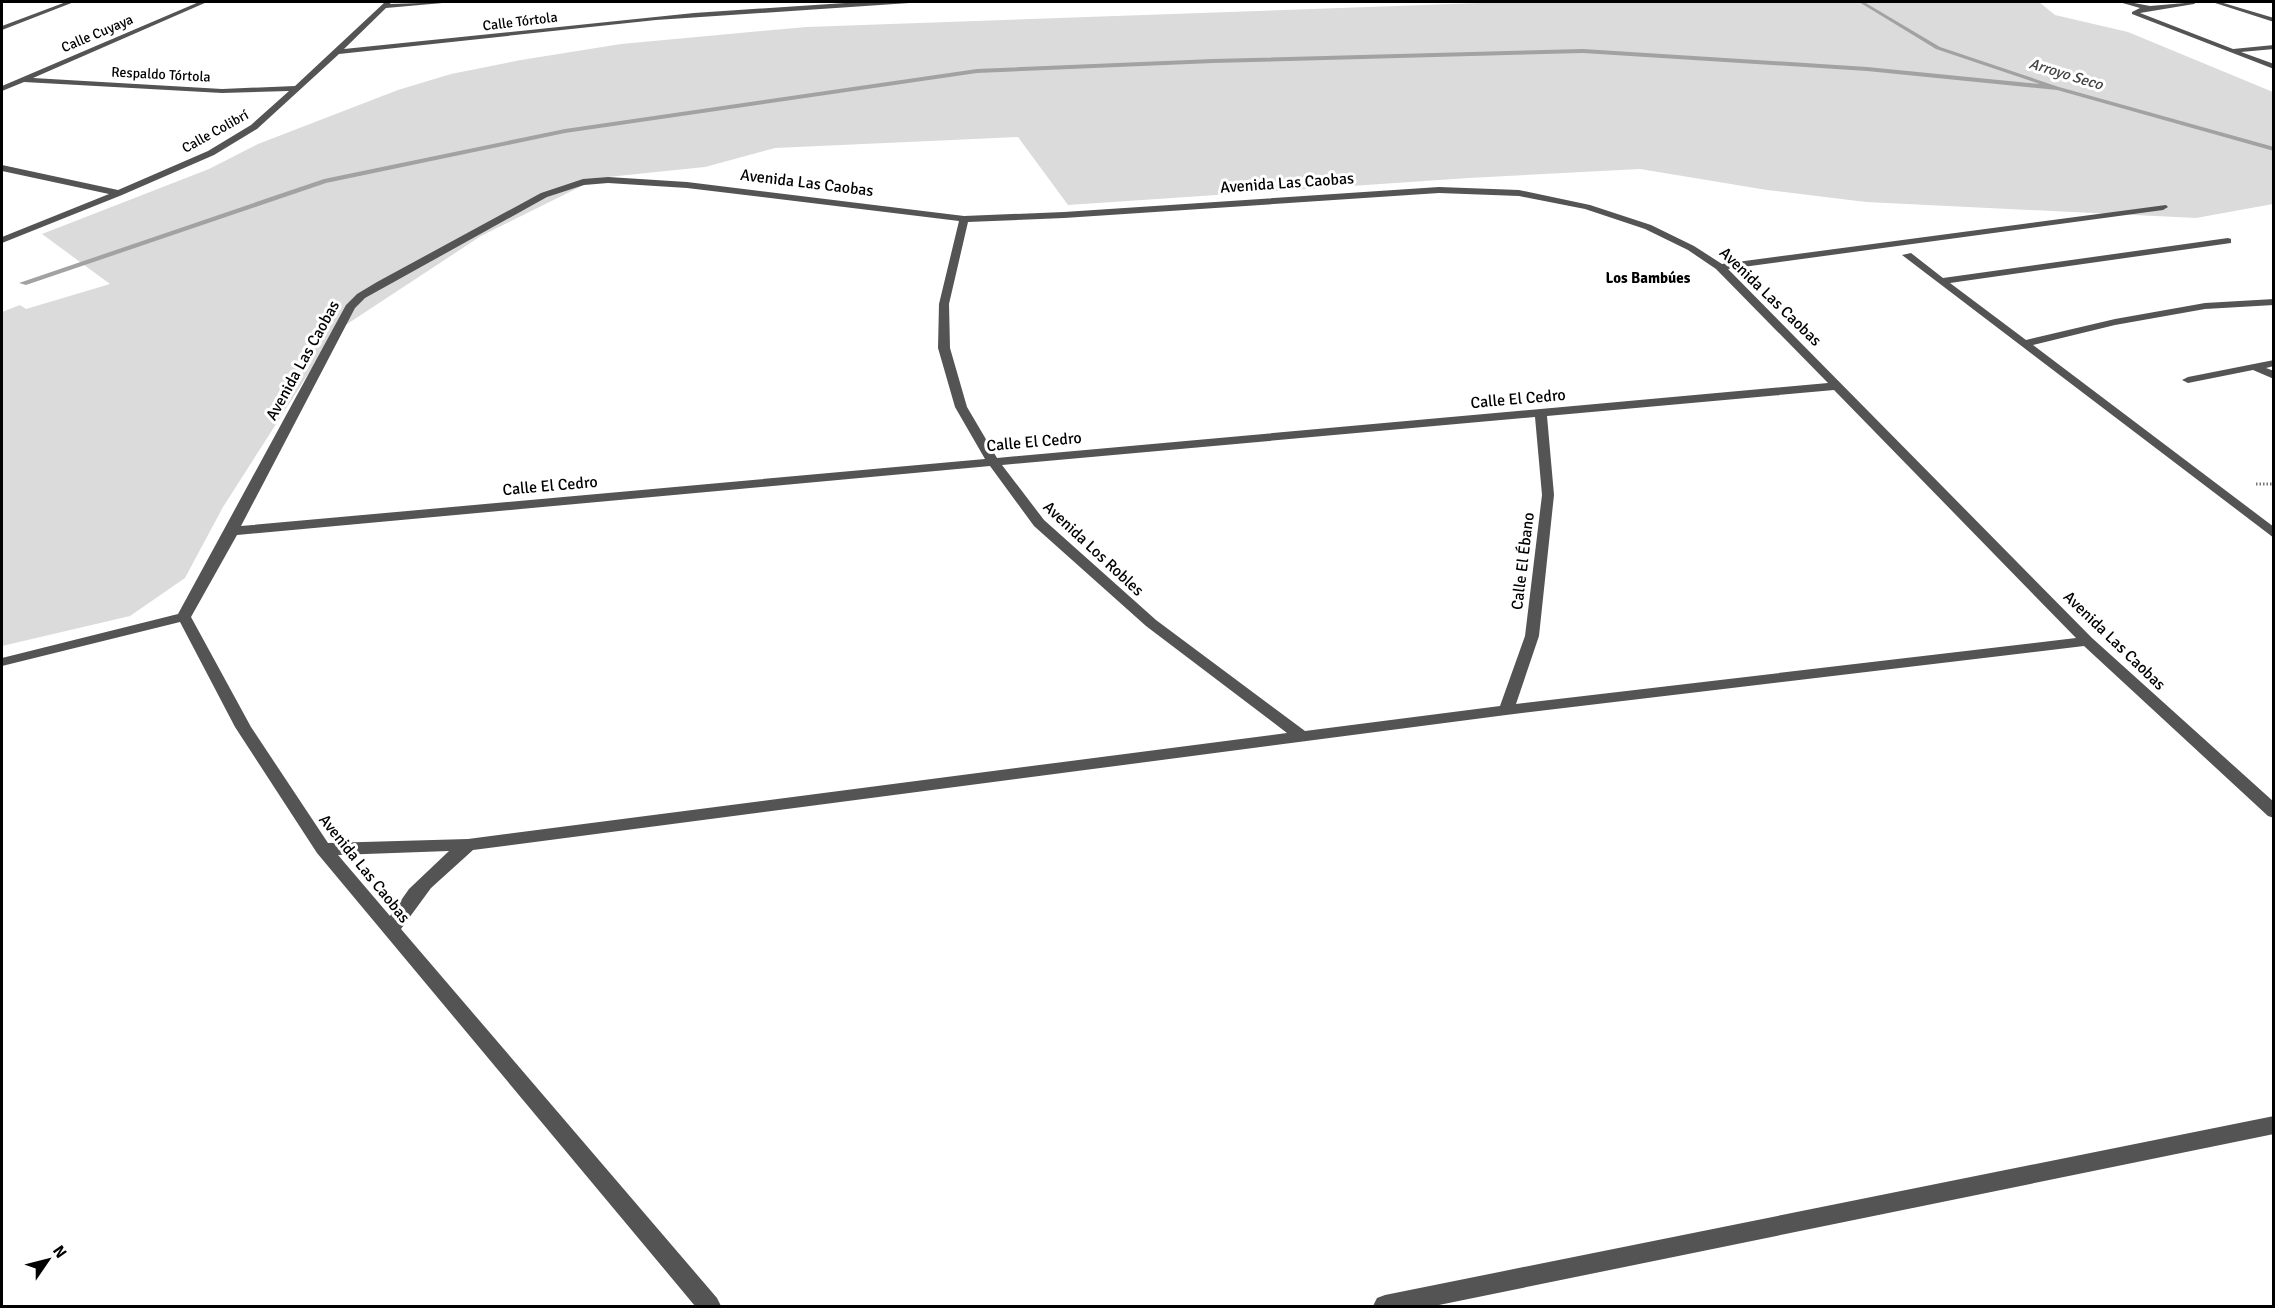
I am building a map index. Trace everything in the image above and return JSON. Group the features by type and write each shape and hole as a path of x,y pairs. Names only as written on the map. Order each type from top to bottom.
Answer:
{"street":[{"path":"2,28 71,2"},
{"name":"Calle Cuyaya","path":"2,89 204,2"},
{"path":"386,4 451,2"},
{"name":"Calle Tórtola","path":"338,52 422,45 631,20 766,9 921,2"},
{"path":"2122,2 2151,8"},
{"path":"2194,2 2151,8 2134,13 2274,67"},
{"path":"2215,2 2274,20"},
{"name":"Calle Colibrí","path":"2,240 119,193 219,148 254,127 338,52 386,4"},
{"path":"2230,51 2274,47"},
{"name":"Respaldo Tórtola","path":"23,80 222,91 297,88"},
{"path":"2,168 119,193"},
{"name":"Avenida Las Caobas","path":"709,1306 323,849 243,727 184,617 350,307 361,296 381,284 544,195 583,182 651,182 964,219 1064,216 1439,190 1519,193 1587,207 1648,226 1691,248 1720,267 2087,641 2274,812"},
{"path":"1720,267 2163,207"},
{"name":"Avenida Los Robles","path":"964,219 944,304 944,348 961,407 993,462 1039,523 1151,623 1302,737"},
{"path":"1941,280 2228,242"},
{"path":"1907,255 2271,529"},
{"path":"2024,344 2115,322 2205,306 2274,302"},
{"path":"2188,380 2274,363"},
{"path":"2253,366 2274,376"},
{"name":"Calle El Cedro","path":"232,531 1838,386"},
{"name":"Calle El Ébano","path":"1506,710 1532,636 1548,495 1541,412"},
{"path":"2,662 184,617"},
{"path":"323,849 468,845 1506,710 2087,641"},
{"path":"392,930 401,911 423,883 468,845"},
{"path":"1385,1306 2274,1125"}],"shaded area":[{"path":"1508,2 2039,2 2055,15 2128,32 2273,92 2273,204 2196,218 1866,202 1767,190 1640,169 1068,205 1018,137 775,148 705,167 598,178 481,236 335,332 223,507 185,578 130,616 2,646 2,312 20,305 26,309 110,284 42,234 209,169 258,144 398,90 451,74 621,44 806,27"}],"waterway":[{"name":"Arroyo Seco","path":"1861,2 1938,48 2057,88"},
{"path":"23,283 324,181 565,131 977,71 1213,61 1583,51 1867,69 2057,88"},
{"name":"Arroyo Seco","path":"2057,88 2274,149"}],"district":[{"name":"Los Bambúes","path":"1648,278"}]}
